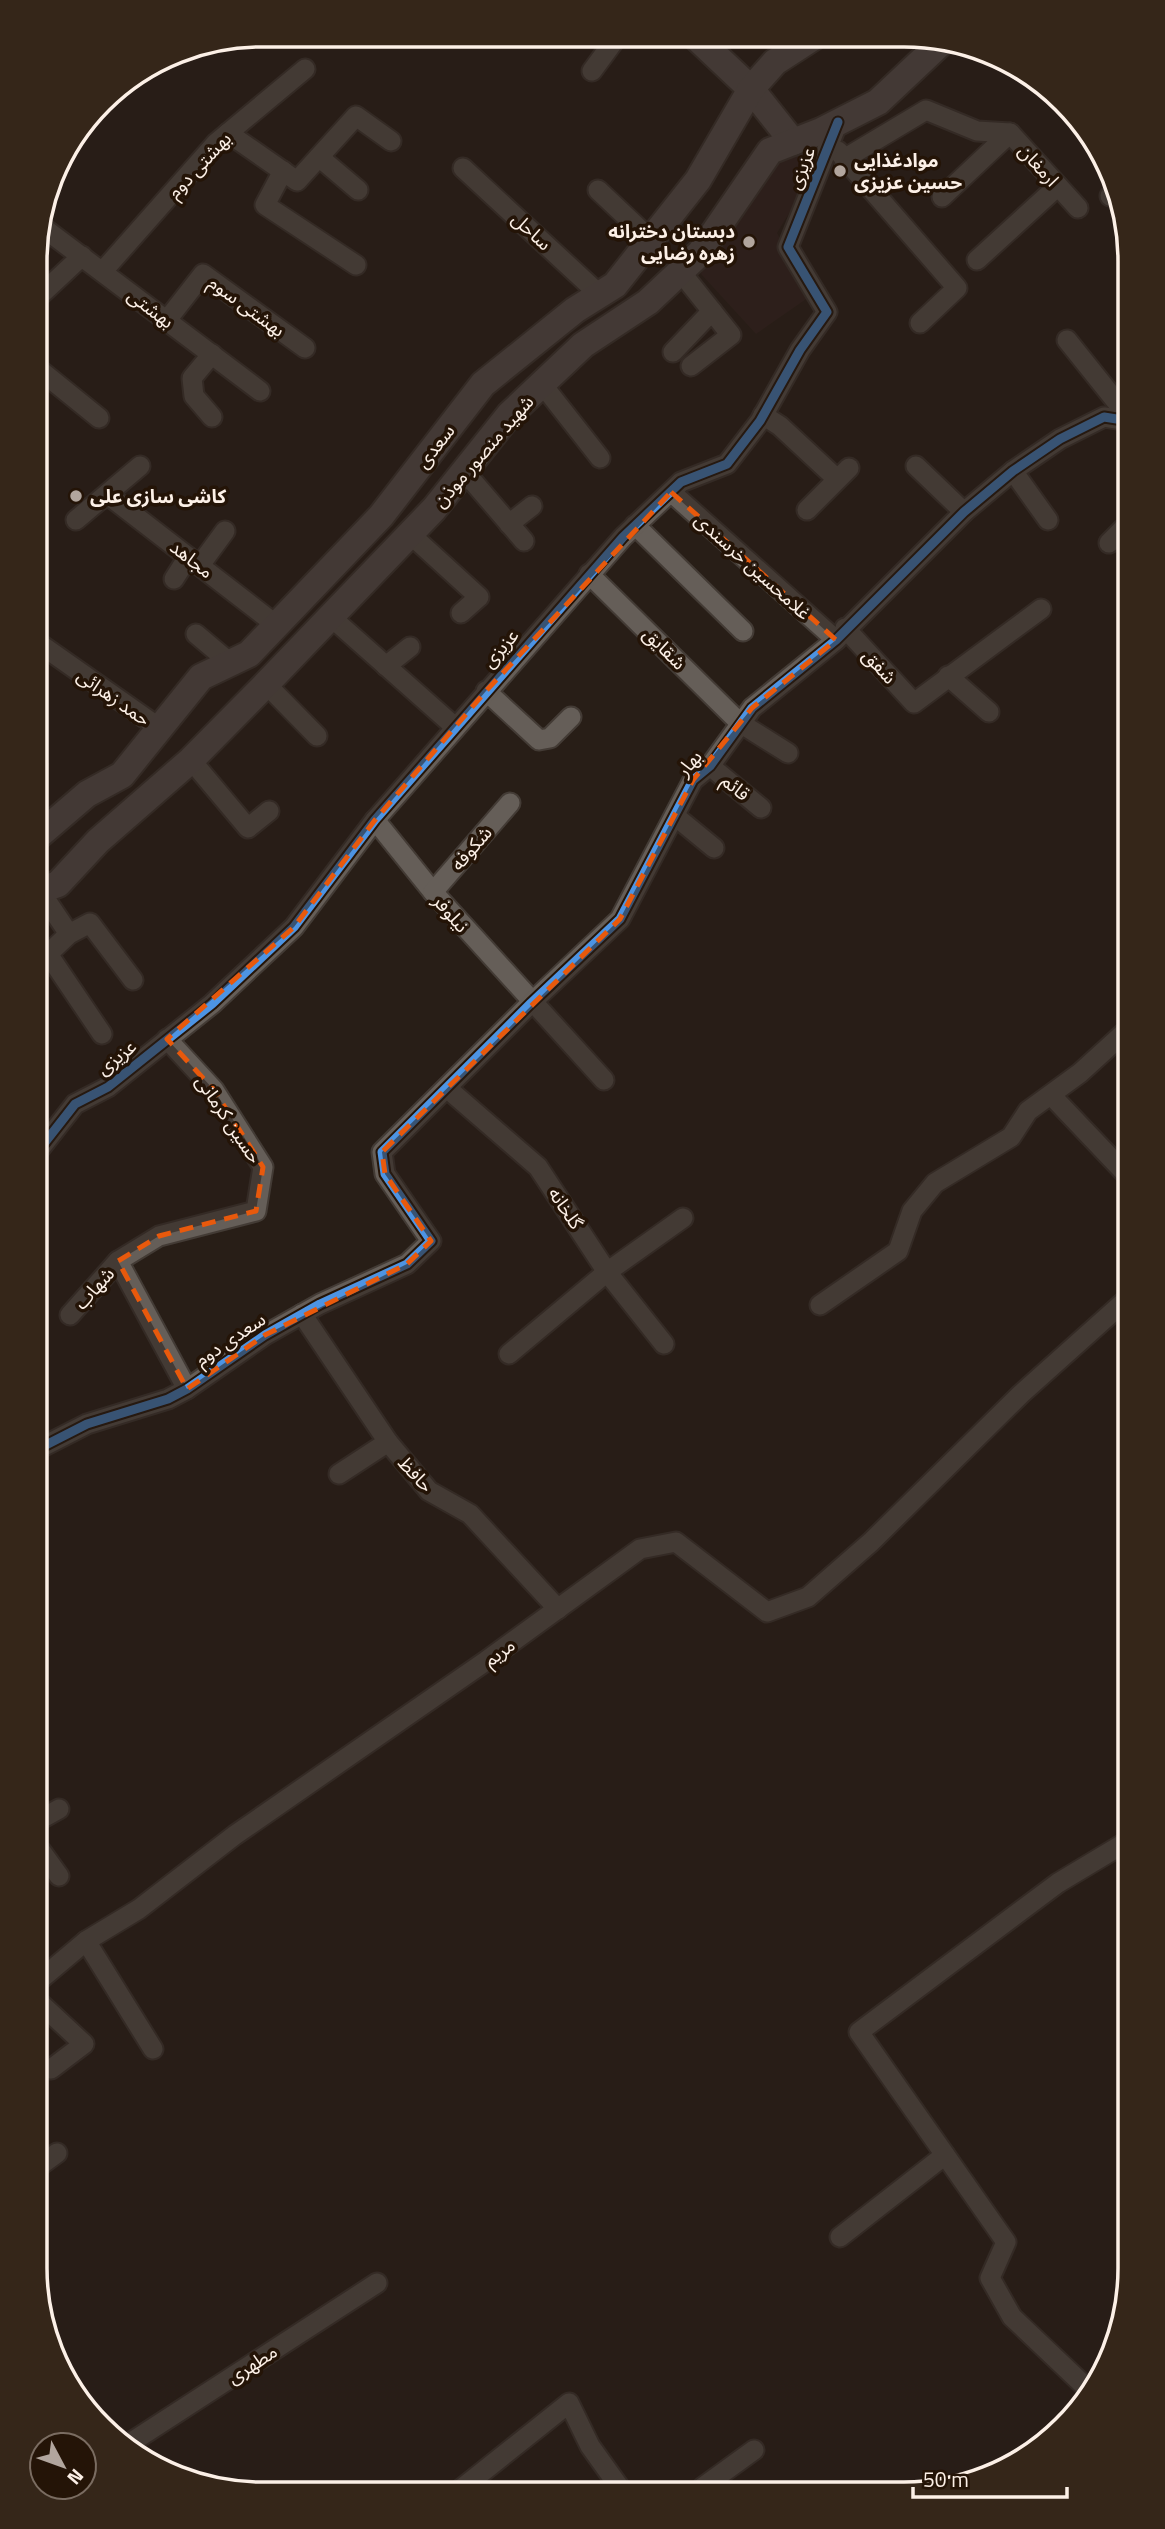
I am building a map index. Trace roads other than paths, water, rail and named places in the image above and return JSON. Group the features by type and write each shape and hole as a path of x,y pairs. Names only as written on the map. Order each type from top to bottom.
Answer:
{"street":[{"path":"593,71 610,47"},
{"path":"707,47 751,89 793,142"},
{"name":"سعدی","path":"48,827 87,794 122,775 201,677 228,661 249,654 381,516 483,384 575,310 615,285 698,180 751,89 775,62 798,47"},
{"name":"شهید منصور موذن","path":"48,888 58,884 98,841 191,760 266,684 410,534 509,415 583,345 648,302 680,271 707,243 770,151 834,132 878,102 934,49"},
{"name":"بهشتی دوم","path":"103,271 228,133 305,69"},
{"name":"ارمغان","path":"844,159 926,110 977,131 1010,133 1078,208"},
{"path":"228,133 297,181 356,116 391,142"},
{"path":"834,132 844,159 957,288 920,323"},
{"name":"عزیزی","path":"48,1139 75,1104 108,1087 212,1004 294,927 375,820 589,574 635,525 681,482 727,464 763,415 800,350 827,312 788,247 834,132"},
{"path":"942,197 1010,133"},
{"path":"319,157 358,190"},
{"name":"ساحل","path":"463,168 600,295"},
{"path":"283,171 265,205 356,265"},
{"path":"977,260 1058,186"},
{"path":"598,190 651,240"},
{"name":"بهشتی","path":"49,232 260,391"},
{"path":"48,288 82,256"},
{"path":"680,271 731,335 691,366"},
{"name":"بهشتی سوم","path":"167,320 203,274 305,348"},
{"path":"673,352 712,311"},
{"path":"1067,340 1118,404"},
{"path":"212,354 191,378 194,396 212,417"},
{"path":"48,377 99,418"},
{"path":"542,384 600,458"},
{"path":"763,415 843,474 807,510"},
{"name":"بهار","path":"430,1241 385,1174 382,1153 531,1003 620,919 693,780 710,766 752,708 841,634 964,512 1013,471 1060,439 1104,417 1118,419"},
{"path":"76,520 140,466"},
{"path":"916,467 964,512"},
{"path":"464,471 524,541"},
{"path":"1013,471 1048,520"},
{"name":"غلامحسین خرسندی","path":"671,492 841,634"},
{"name":"مجاهد","path":"108,495 275,624"},
{"path":"509,524 532,506"},
{"path":"635,525 743,631"},
{"path":"174,579 225,531"},
{"path":"410,534 479,597 461,613"},
{"path":"1109,543 1118,535"},
{"name":"شقایق","path":"589,574 740,723 788,753"},
{"path":"989,712 948,676 1041,609"},
{"path":"331,617 455,727"},
{"path":"196,634 228,661"},
{"name":"شفق","path":"841,634 914,704 948,676"},
{"path":"386,666 410,647"},
{"name":"حمد زهرائی","path":"48,650 158,727"},
{"path":"266,684 317,736"},
{"path":"486,691 539,740 550,738 571,717"},
{"path":"191,760 248,828 269,811"},
{"name":"قائم","path":"710,766 761,808"},
{"name":"شکوفه","path":"433,892 510,803"},
{"path":"675,816 714,848"},
{"name":"نیلوفر","path":"375,820 433,892 531,1003 604,1080"},
{"path":"48,903 69,934"},
{"path":"102,1034 48,954 69,934 90,923 133,980"},
{"name":"حسین کرمانی","path":"118,1261 159,1236 256,1211 263,1167 214,1090 167,1038"},
{"path":"820,1305 898,1251 912,1211 934,1183 1011,1138 1028,1111 1080,1073 1118,1039"},
{"name":"گلخانه","path":"448,1089 538,1167 607,1272 664,1344"},
{"path":"1051,1095 1118,1165"},
{"path":"509,1354 607,1272 683,1218"},
{"name":"سعدی دوم","path":"47,1444 87,1424 168,1398 187,1389 265,1335 302,1314 407,1264 430,1241"},
{"path":"118,1261 187,1389"},
{"name":"شهاب","path":"70,1315 118,1261"},
{"name":"مریم","path":"47,1974 86,1941 139,1909 235,1835 640,1549 676,1542 767,1612 808,1597 871,1542 1021,1394 1117,1308"},
{"name":"حافظ","path":"302,1314 388,1442 429,1491 470,1514 558,1609"},
{"path":"339,1474 388,1442"},
{"path":"47,1816 59,1809"},
{"path":"1083,2384 1012,2317 990,2278 1006,2242 859,2032 1058,1883 1117,1847"},
{"path":"47,1860 59,1876"},
{"path":"86,1941 153,2049"},
{"path":"47,2011 84,2044 51,2069"},
{"path":"839,2236 945,2155"},
{"name":"مطهری","path":"134,2440 377,2283"},
{"path":"469,2482 569,2403 590,2446 616,2482"},
{"path":"710,2482 754,2450"}],"place":[{"name":"موادغذایی حسین عزیزی","path":"840,171"},
{"name":"دبستان دخترانه زهره رضایی","path":"749,242"},
{"name":"کاشی سازی علی","path":"76,496"}]}
